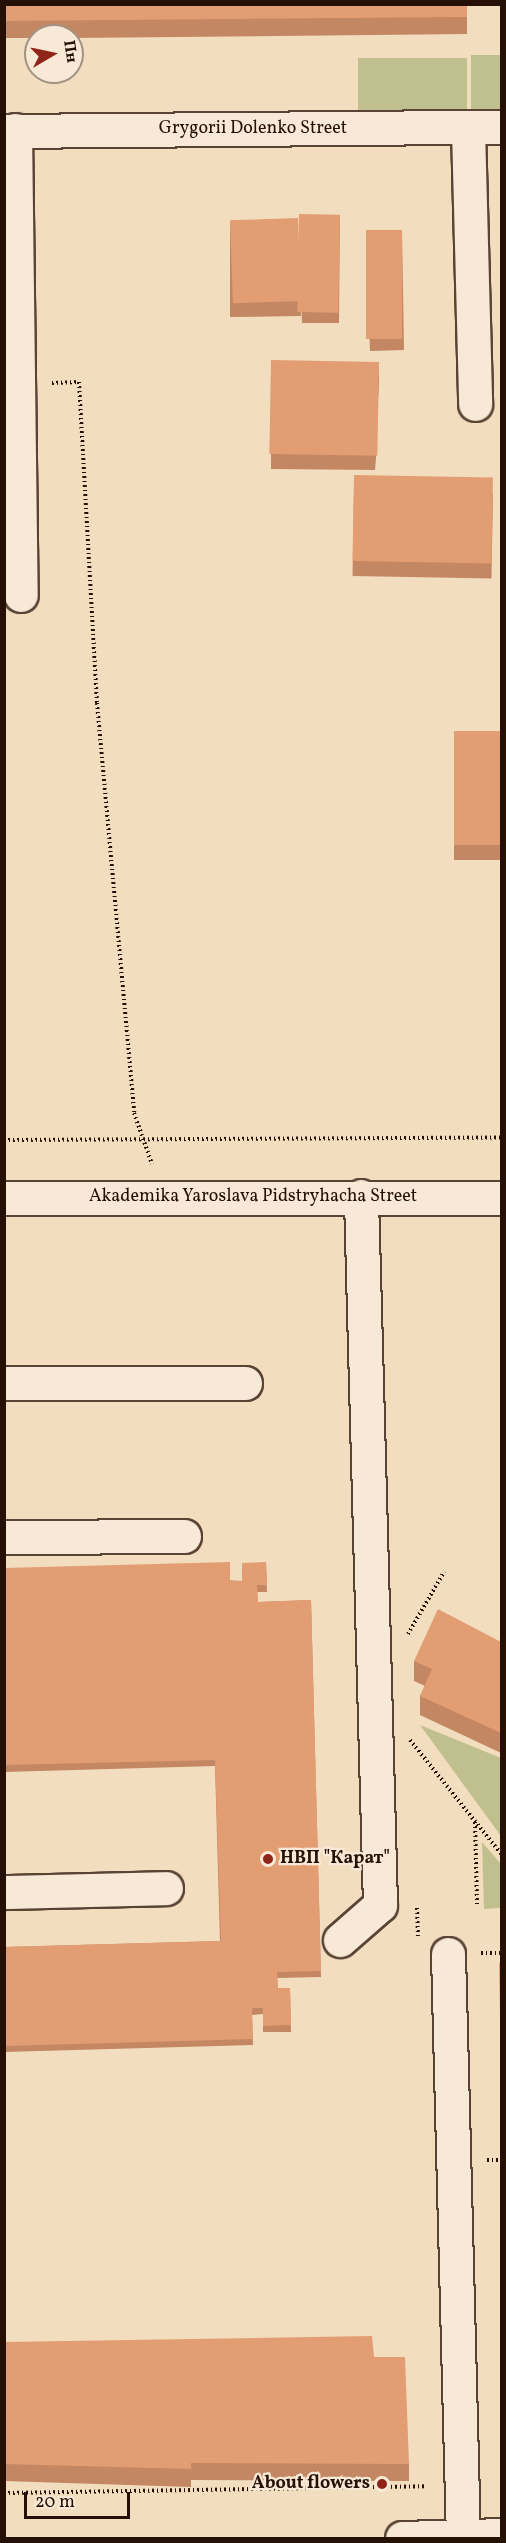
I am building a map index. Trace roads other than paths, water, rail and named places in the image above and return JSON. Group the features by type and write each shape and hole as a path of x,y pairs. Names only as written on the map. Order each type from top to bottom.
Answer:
{"street":[{"name":"Grygorii Dolenko Street","path":"10,130 501,127"},
{"path":"468,129 475,404"},
{"path":"10,130 12,350 21,384 21,595"},
{"name":"Akademika Yaroslava Pidstryhacha Street","path":"4,1198 162,1194 501,1198"},
{"path":"340,1940 380,1905 362,1196"},
{"path":"4,1383 244,1383"},
{"path":"4,1537 184,1536"},
{"path":"4,1892 166,1888"},
{"path":"433,1950 463,2537"},
{"path":"402,2538 501,2535"}],"place":[{"name":"НВП \"Карат\"","path":"268,1859"},
{"name":"About flowers","path":"382,2484"}]}
